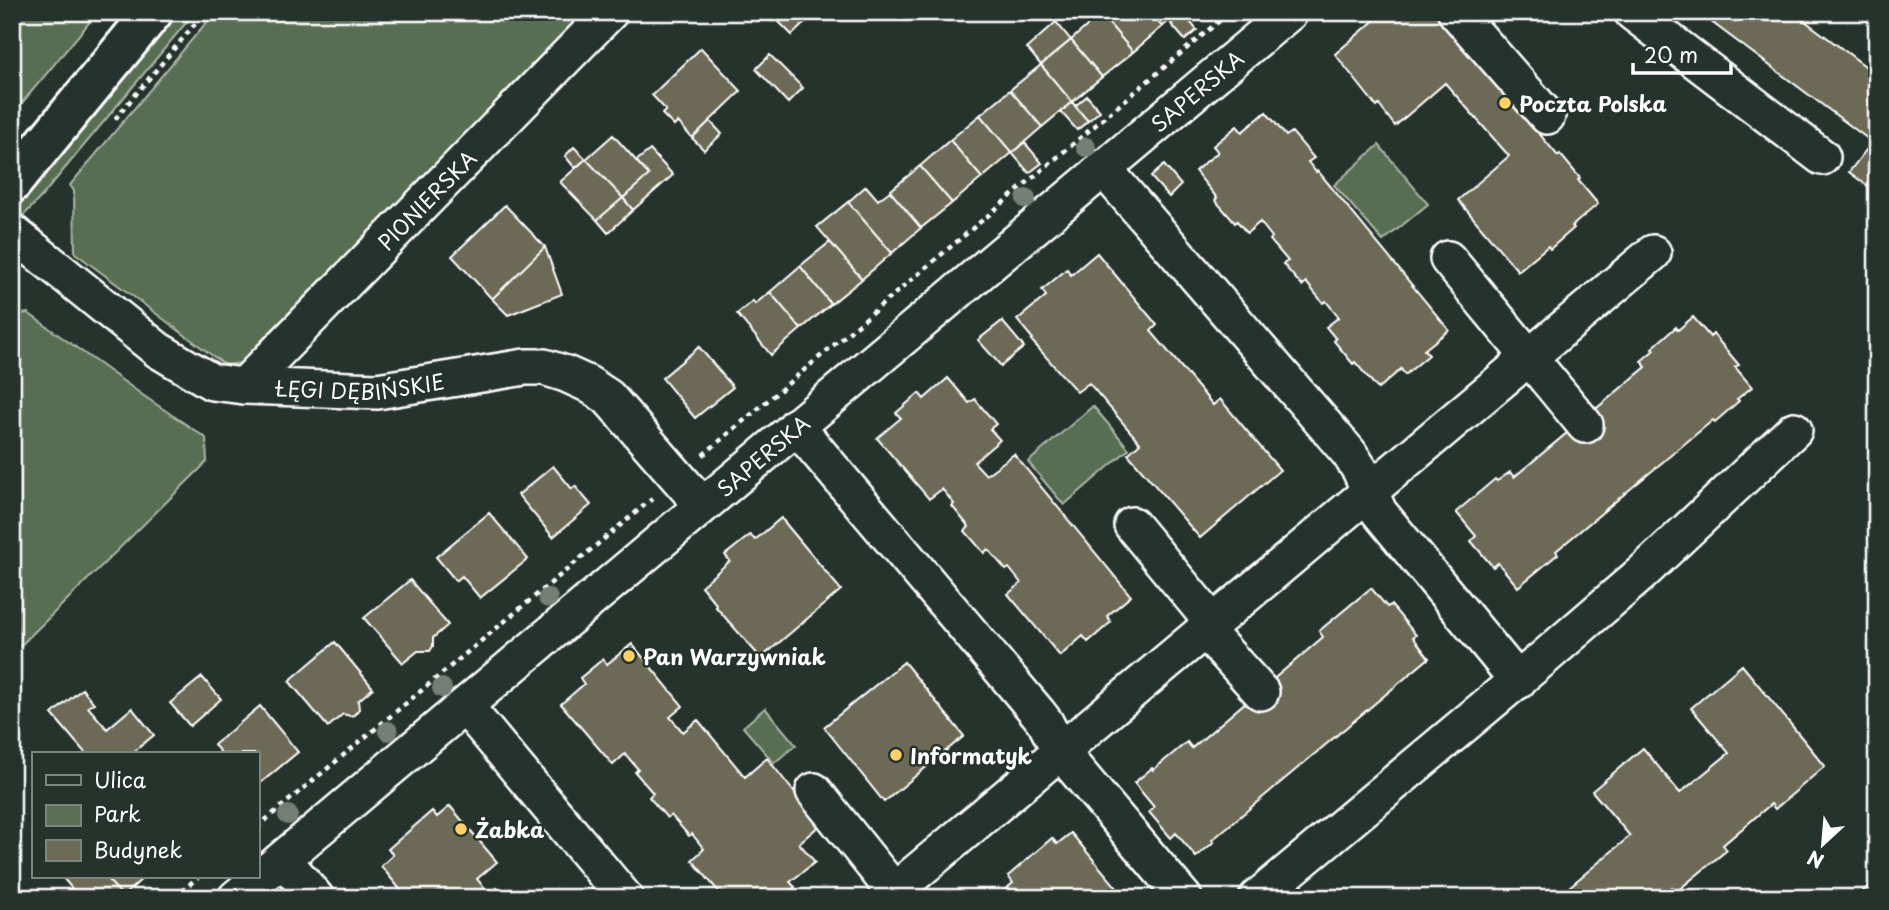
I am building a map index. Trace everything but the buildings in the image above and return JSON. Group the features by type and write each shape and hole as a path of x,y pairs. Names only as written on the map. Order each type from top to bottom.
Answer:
{"main road":[{"path":"12,183 153,12"}],"street":[{"name":"PIONIERSKA","path":"244,386 610,12"},
{"name":"SAPERSKA","path":"236,898 1290,12"},
{"path":"1456,12 1547,116"},
{"path":"1632,12 1822,157"},
{"path":"1103,168 1349,453 1392,529 1518,681"},
{"name":"ŁĘGI DĘBIŃSKIE","path":"12,232 158,350 212,382 244,386 377,391 524,367 544,367 588,384 608,397 702,505"},
{"path":"814,791 904,891 1060,751 1653,253"},
{"path":"1448,259 1585,425"},
{"path":"796,426 1038,713 1060,751 1184,898"},
{"path":"1257,898 1518,681 1641,574 1794,430"},
{"path":"1132,525 1261,692"},
{"path":"465,706 625,898"},
{"path":"283,859 316,898"}],"path":[{"path":"698,459 1230,12"},
{"path":"259,825 656,495"},
{"path":"174,898 197,878"}],"green space":[{"path":"12,12 98,12 12,115"},
{"path":"174,12 195,12 22,217 18,205"},
{"path":"215,12 601,12 242,363 225,365 75,253 74,191 70,185"},
{"path":"1379,145 1428,204 1383,241 1334,185"},
{"path":"28,313 206,438 207,462 12,654 12,315"},
{"path":"1093,406 1129,449 1064,505 1028,462"},
{"path":"765,708 796,745 774,763 743,727"}],"place":[{"name":"Poczta Polska","path":"1505,103"},
{"name":"Pan Warzywniak","path":"629,656"},
{"name":"Informatyk","path":"896,755"},
{"name":"Żabka","path":"461,829"}]}
